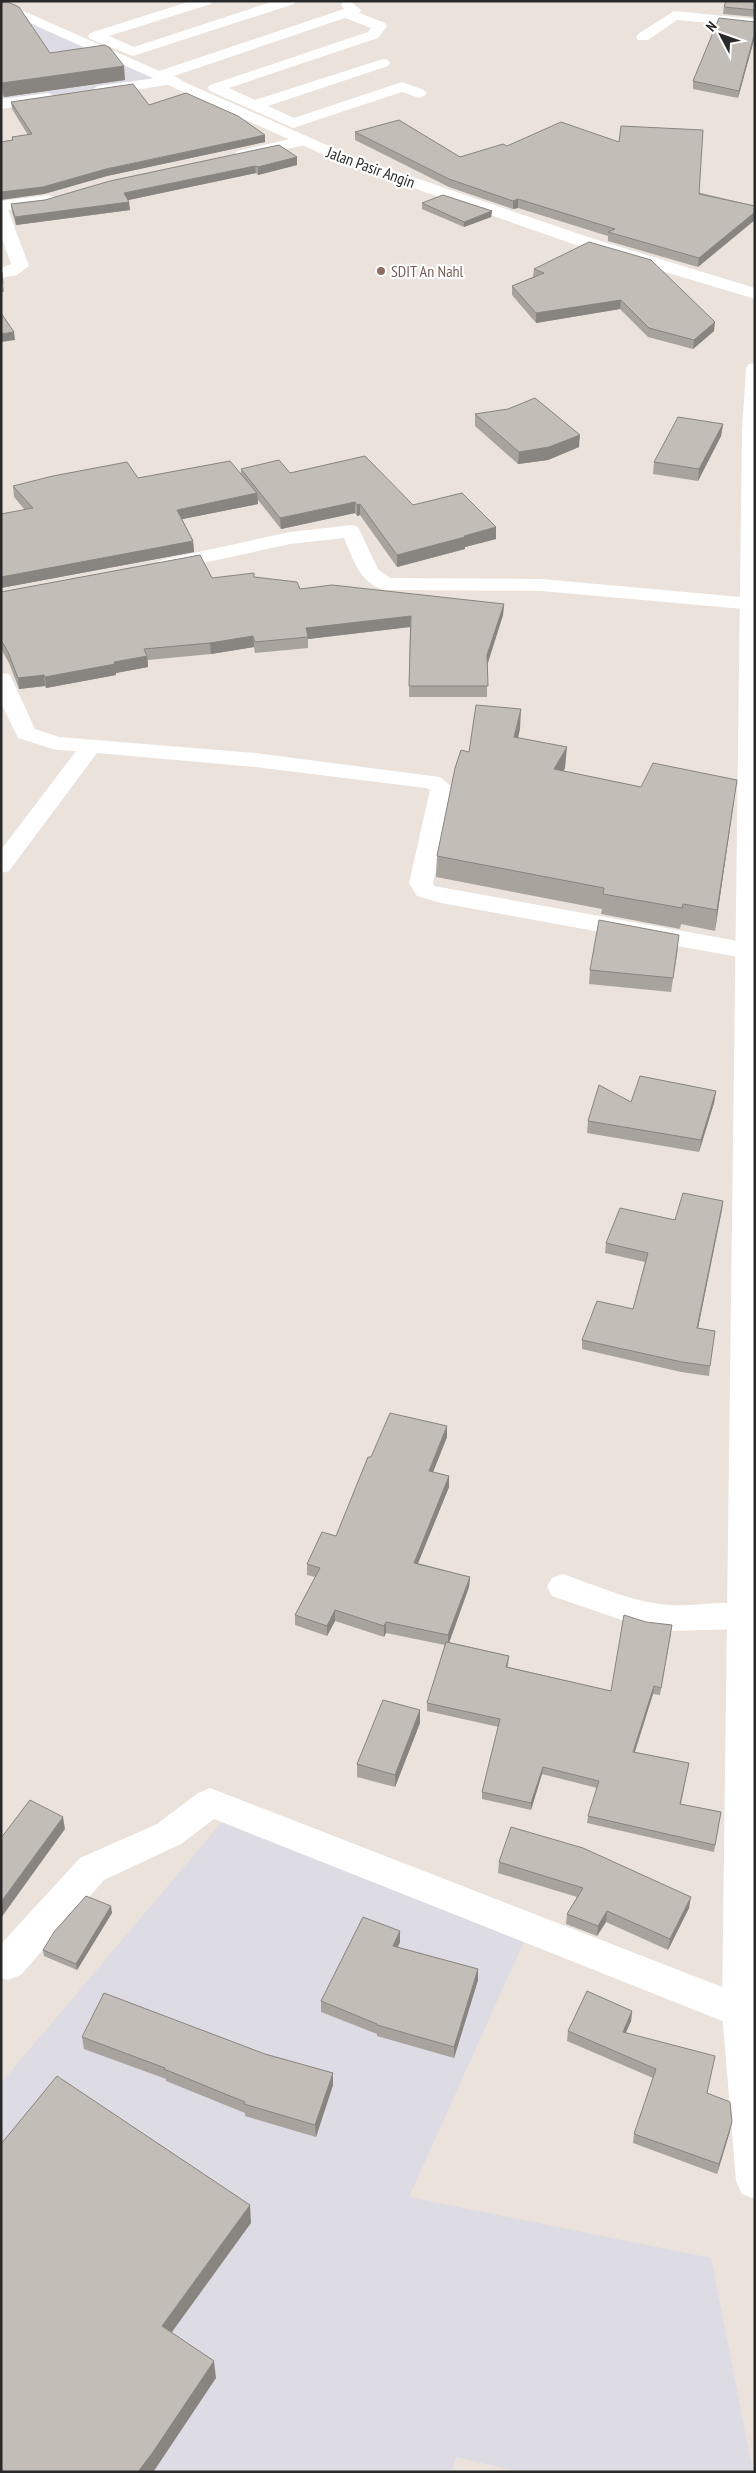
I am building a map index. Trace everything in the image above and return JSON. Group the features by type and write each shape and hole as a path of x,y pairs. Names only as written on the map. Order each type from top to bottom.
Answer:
{"street":[{"path":"206,1 96,36 134,52 289,1"},
{"name":"Jalan Pasir Angin","path":"1,4 348,160 585,242 755,294"},
{"path":"88,92 167,77 342,7 380,26 379,30 373,35 215,88 293,123 402,87 419,93"},
{"path":"642,37 674,15 755,23"},
{"path":"254,106 383,63"},
{"path":"1,104 59,96"},
{"path":"228,157 303,141"},
{"path":"1,206 60,198"},
{"path":"1,211 20,266 11,271 1,273"},
{"path":"755,368 752,431 754,451 742,1616 748,1716 740,2012 755,2181"},
{"path":"150,568 290,538 351,531 369,572 385,584 541,585 752,604"},
{"path":"1,679 26,733 56,743 255,760 432,782 442,788 420,883 425,891 442,896 749,952"},
{"path":"1,866 91,746"},
{"path":"563,1587 645,1615 672,1618 742,1616"},
{"path":"1,1960 8,1964 92,1869 169,1834 210,1803 740,2012"}],"shaded area":[{"path":"1,7 160,81 1,102"},
{"path":"222,1822 525,1939 409,2197 711,2258 753,2472 521,2472 456,2457 452,2472 1,2472 1,2083"}],"building":[{"path":"726,1 755,1 755,10 724,7"},
{"path":"8,2 19,7 50,53 105,45 110,48 124,66 2,83 1,3"},
{"path":"719,18 755,22 755,32 739,91 693,81"},
{"path":"133,84 149,105 186,93 238,116 265,135 106,169 43,187 1,192 1,142 13,140 12,137 32,134 11,102"},
{"path":"399,120 460,157 503,144 507,146 561,122 619,142 621,126 703,130 699,194 755,206 755,212 699,258 608,232 615,229 518,199 513,201 449,179 355,132"},
{"path":"279,145 297,157 258,167 255,166 124,193 129,202 15,217 11,204 45,200 110,181"},
{"path":"443,195 492,211 464,222 422,203"},
{"path":"589,242 651,260 715,322 694,340 649,328 621,300 536,313 512,286 544,273 534,269"},
{"path":"2,272 3,284 1,284"},
{"path":"1,313 14,332 1,334"},
{"path":"535,398 580,435 549,447 519,452 475,414 508,409"},
{"path":"678,417 723,424 699,469 654,462"},
{"path":"365,456 413,505 462,493 496,527 397,555 360,504 357,505 355,502 280,518 241,469 279,460 290,473"},
{"path":"230,461 257,493 177,510 193,541 1,577 1,514 33,508 13,486 53,476 127,462 138,478"},
{"path":"200,555 212,578 254,573 254,577 297,582 300,589 332,585 504,604 487,655 488,686 409,686 411,616 306,628 308,637 255,642 253,636 210,643 144,649 147,656 114,662 115,664 45,677 44,675 18,678 1,640 1,592"},
{"path":"476,705 521,709 514,737 567,747 554,769 641,787 653,763 737,780 717,910 683,904 682,908 603,894 604,888 437,856 455,768 461,750 469,752"},
{"path":"599,920 679,935 673,978 590,970"},
{"path":"640,1076 716,1091 701,1140 588,1121 599,1085 631,1102"},
{"path":"683,1193 723,1201 697,1328 715,1331 710,1366 682,1362 582,1340 597,1301 633,1309 648,1253 606,1243 620,1208 675,1220"},
{"path":"390,1413 447,1426 429,1471 449,1476 414,1563 470,1577 448,1635 386,1622 384,1626 335,1610 327,1626 295,1615 320,1568 307,1564 322,1532 336,1536 368,1457 371,1457"},
{"path":"624,1615 646,1622 672,1625 661,1688 654,1686 633,1752 689,1763 680,1804 721,1812 715,1845 588,1816 599,1781 543,1767 531,1803 482,1792 500,1719 427,1703 446,1642 509,1656 506,1667 611,1691"},
{"path":"383,1700 420,1710 395,1775 357,1764"},
{"path":"30,1800 63,1817 1,1902 1,1838"},
{"path":"511,1827 583,1848 691,1897 670,1939 607,1911 598,1926 567,1914 583,1888 499,1862"},
{"path":"86,1896 111,1906 76,1964 43,1950 54,1932"},
{"path":"363,1917 400,1931 393,1946 478,1969 454,2047 377,2025 321,2001"},
{"path":"587,1991 632,2011 623,2032 715,2056 707,2093 730,2102 732,2122 719,2164 634,2134 656,2069 568,2031"},
{"path":"104,1993 265,2054 333,2073 315,2125 244,2104 245,2102 165,2068 82,2037"},
{"path":"57,2076 250,2205 162,2326 214,2361 138,2472 5,2472 1,2468 1,2144"}],"place":[{"name":"SDIT An Nahl","path":"381,271"}]}
